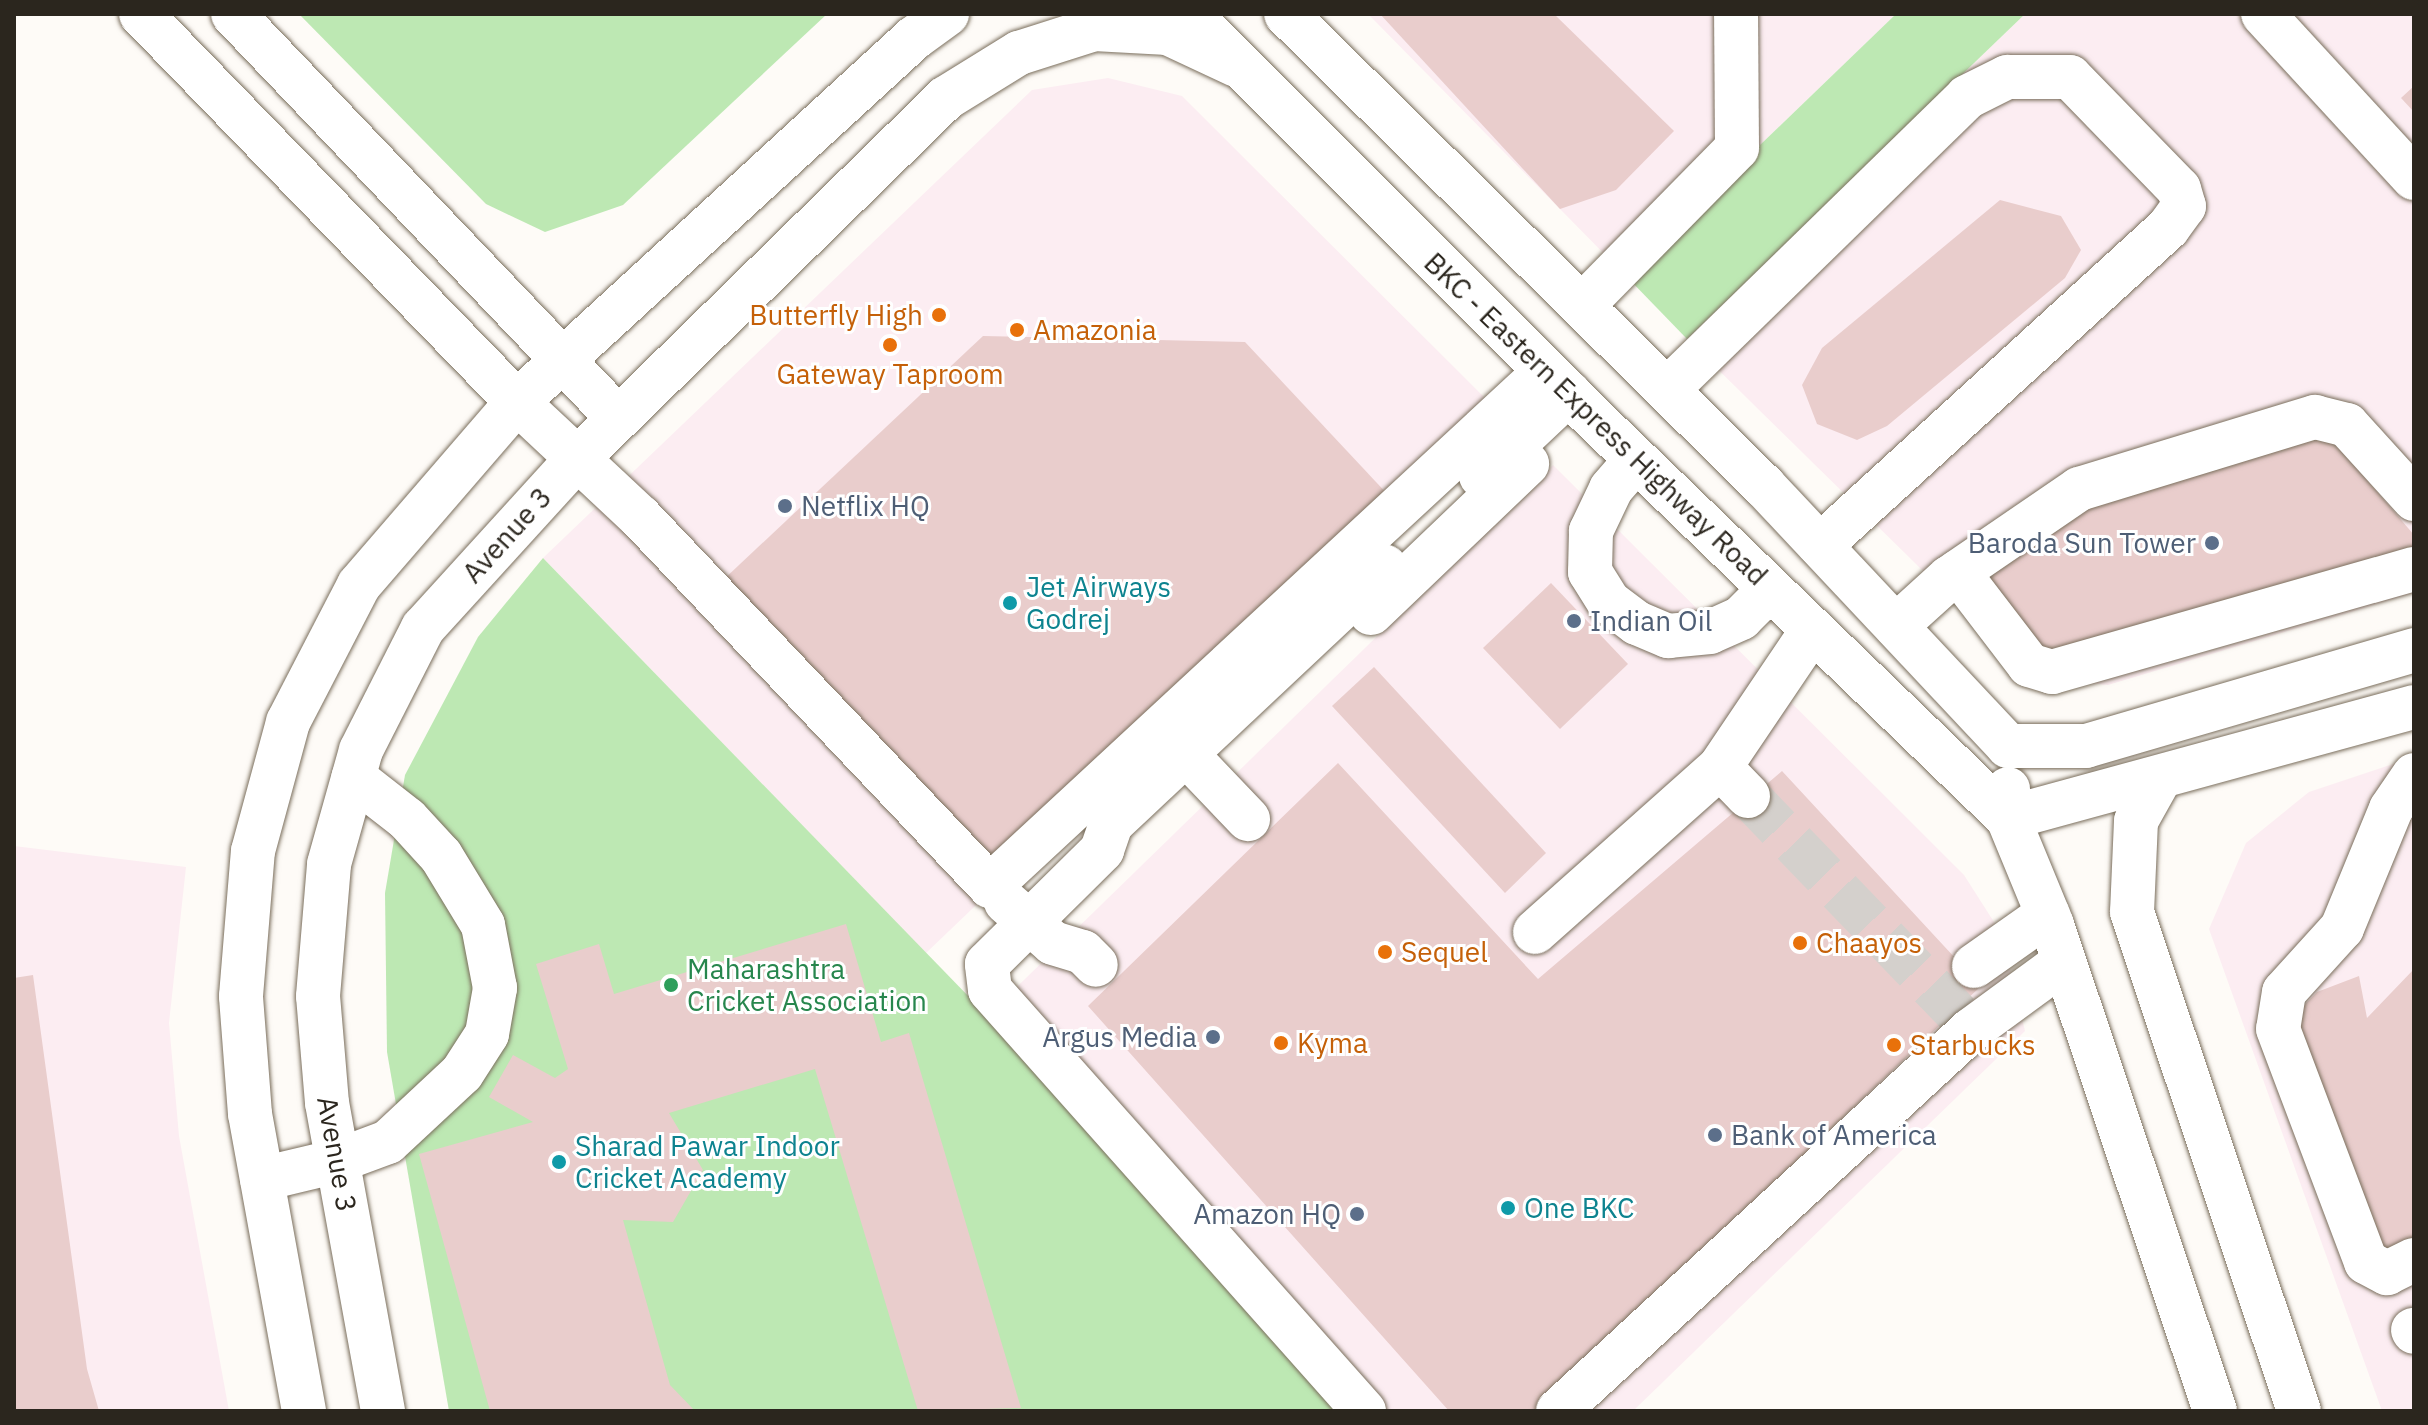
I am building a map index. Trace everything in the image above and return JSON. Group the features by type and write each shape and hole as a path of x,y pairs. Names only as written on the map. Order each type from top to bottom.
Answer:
{"street":[{"path":"141,14 517,402 640,517 990,886 1040,932 1083,952 1086,974"},
{"path":"233,14 618,418"},
{"name":"BKC - Eastern Express Highway Road","path":"1189,14 1236,65 1636,460 2008,818"},
{"path":"1286,14 1667,390 1820,546 2008,746 2008,818 2048,914 2215,1411"},
{"path":"1582,306 1737,148 1736,14"},
{"path":"2263,14 2414,178"},
{"path":"304,1411 250,1114 241,996 253,851 288,722 359,585 517,402 565,362 930,22"},
{"name":"Avenue 3","path":"383,1411 327,1103 318,996 329,864 353,777 361,750 423,628 576,460 946,98 1019,53 1094,29 1168,33 1236,65"},
{"path":"1667,390 1967,97 2007,77 2070,77 2179,189 2184,206 2168,228 1820,546"},
{"path":"990,886 1341,558 1567,391"},
{"path":"1364,1411 990,990 987,964 1040,932 1102,850 1130,844 1195,763 1567,391"},
{"path":"1896,626 1958,572 2079,489 2315,417 2347,425 2414,499"},
{"path":"1636,460 1611,489 1591,531 1590,572 1609,602 1637,623 1668,636 1710,632 1741,618 1770,589"},
{"path":"1958,572 2029,665 2052,672 2414,569"},
{"path":"1535,932 1734,782 1813,629"},
{"path":"2008,746 2086,746 2414,650"},
{"path":"2008,818 2413,710"},
{"path":"1195,763 1248,819"},
{"path":"2414,775 2391,809 2342,928 2284,992 2278,1029 2366,1262 2387,1273 2414,1260"},
{"path":"262,1179 337,1161 388,1142 462,1073 487,1034 495,988 483,925 441,856 407,819 353,777"},
{"path":"2160,778 2136,821 2132,912 2299,1411"},
{"path":"1974,966 2048,914"},
{"path":"1558,1411 1964,1022 2064,962"}],"shaded area":[{"path":"1368,14 1896,14 1625,275"},
{"path":"2025,14 2414,14 2414,593 2108,685 2032,678 1687,339"},
{"path":"1108,78 1182,96 1495,408 926,953 543,558 1032,90"},
{"name":"One BKC","path":"1553,465 1964,875 2001,933 2025,1031 1633,1411 1371,1411 987,1016"},
{"path":"2414,757 2414,1411 2382,1411 2209,929 2246,843 2309,792"},
{"path":"14,846 186,867 169,1023 179,1136 229,1411 14,1411"}],"green space":[{"path":"299,14 827,14 623,205 545,232 486,204"},
{"path":"1896,14 2025,14 1687,339 1625,275"},
{"name":"Maharashtra Cricket Association","path":"543,558 1371,1411 449,1411 387,1052 385,893 405,775 478,637"}],"building":[{"path":"1380,14 1554,14 1674,131 1616,190 1560,209"},
{"path":"2414,86 2414,112 2401,98"},
{"path":"2000,200 2061,216 2081,250 2065,278 1887,426 1857,440 1817,424 1802,385 1822,348"},
{"name":"Jet Airways Godrej","path":"983,336 1245,342 1391,498 993,870 722,581"},
{"name":"Baroda Sun Tower","path":"2326,432 2414,535 2414,551 2038,664 1976,567 2062,507"},
{"path":"1551,583 1628,664 1560,729 1483,648"},
{"path":"1374,667 1546,853 1505,893 1332,706"},
{"name":"One BKC","path":"1338,763 1538,979 1782,771 1981,986 1535,1411 1449,1411 1088,1006"},
{"name":"Sharad Pawar Indoor Cricket Academy","path":"846,924 881,1042 909,1033 1021,1408 918,1411 815,1069 669,1113 703,1170 673,1222 623,1220 670,1385 695,1411 490,1411 419,1154 533,1122 489,1097 513,1055 555,1078 568,1069 536,964 599,944 614,994"},
{"path":"2414,969 2414,1246 2381,1259 2291,1019 2317,992 2359,976 2367,1018"},
{"path":"33,975 87,1369 99,1411 14,1411 14,978"}],"tunnel":[{"path":"1748,796 1958,1014"}],"place":[{"name":"Butterfly High","path":"939,315"},
{"name":"Amazonia","path":"1017,330"},
{"name":"Gateway Taproom","path":"890,345"},
{"name":"Netflix HQ","path":"785,506"},
{"name":"Baroda Sun Tower","path":"2212,543"},
{"name":"Jet Airways Godrej","path":"1010,603"},
{"name":"Indian Oil","path":"1574,621"},
{"name":"Chaayos","path":"1800,943"},
{"name":"Sequel","path":"1385,952"},
{"name":"Maharashtra Cricket Association","path":"671,985"},
{"name":"Argus Media","path":"1213,1037"},
{"name":"Kyma","path":"1281,1043"},
{"name":"Starbucks","path":"1894,1045"},
{"name":"Bank of America","path":"1715,1135"},
{"name":"Sharad Pawar Indoor Cricket Academy","path":"559,1162"},
{"name":"One BKC","path":"1508,1208"},
{"name":"Amazon HQ","path":"1357,1214"}]}
